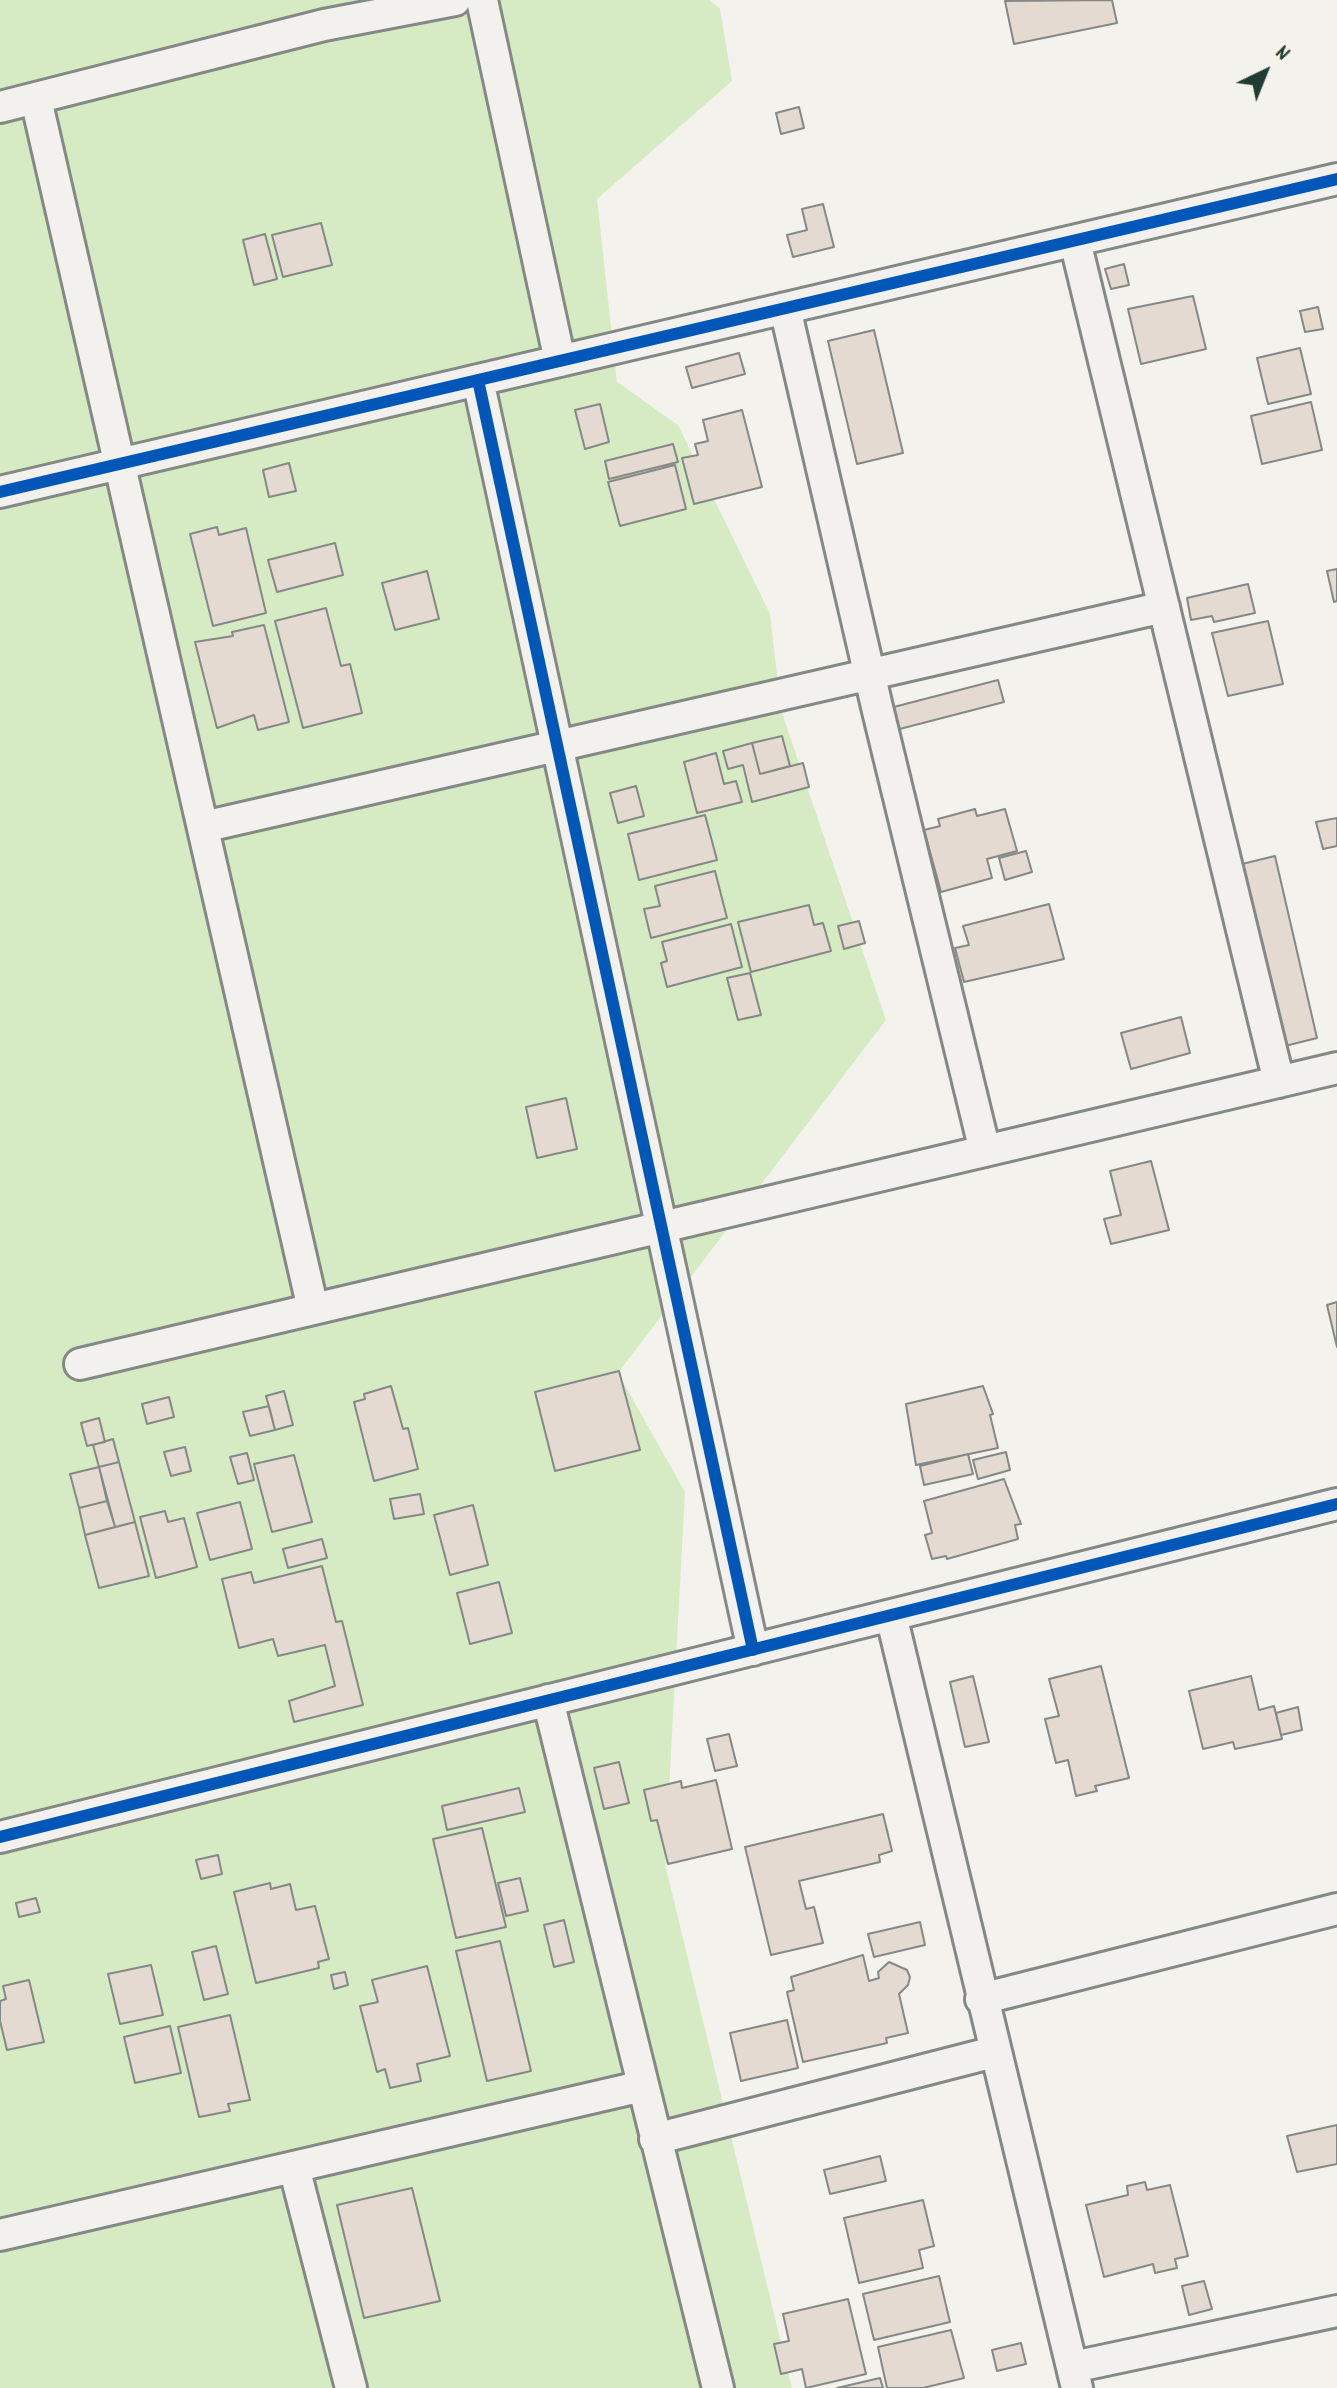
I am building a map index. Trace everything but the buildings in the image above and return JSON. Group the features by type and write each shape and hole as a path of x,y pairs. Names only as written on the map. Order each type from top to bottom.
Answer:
{"street":[{"path":"0,107 324,25 455,0"},
{"path":"482,0 560,361"},
{"path":"36,99 313,1309"},
{"path":"0,492 1337,179"},
{"path":"1075,241 1279,1082"},
{"path":"785,308 985,1151"},
{"path":"478,380 753,1650"},
{"path":"203,827 1164,607"},
{"path":"80,1364 1337,1068"},
{"path":"0,1837 1337,1504"},
{"path":"891,1615 945,1833 981,1999 1075,2377 1337,2311"},
{"path":"548,1700 718,2388"},
{"path":"981,1999 1337,1909"},
{"path":"655,2139 994,2052"},
{"path":"0,2235 643,2086"},
{"path":"294,2167 351,2388"}],"green space":[{"path":"0,0 710,0 720,9 732,81 597,199 617,382 678,425 770,614 781,710 886,1020 618,1373 685,1492 665,1864 792,2388 0,2388"}],"cycle path":[{"path":"0,492 1337,179"},
{"path":"478,380 753,1650"},
{"path":"0,1837 1337,1504"}]}
